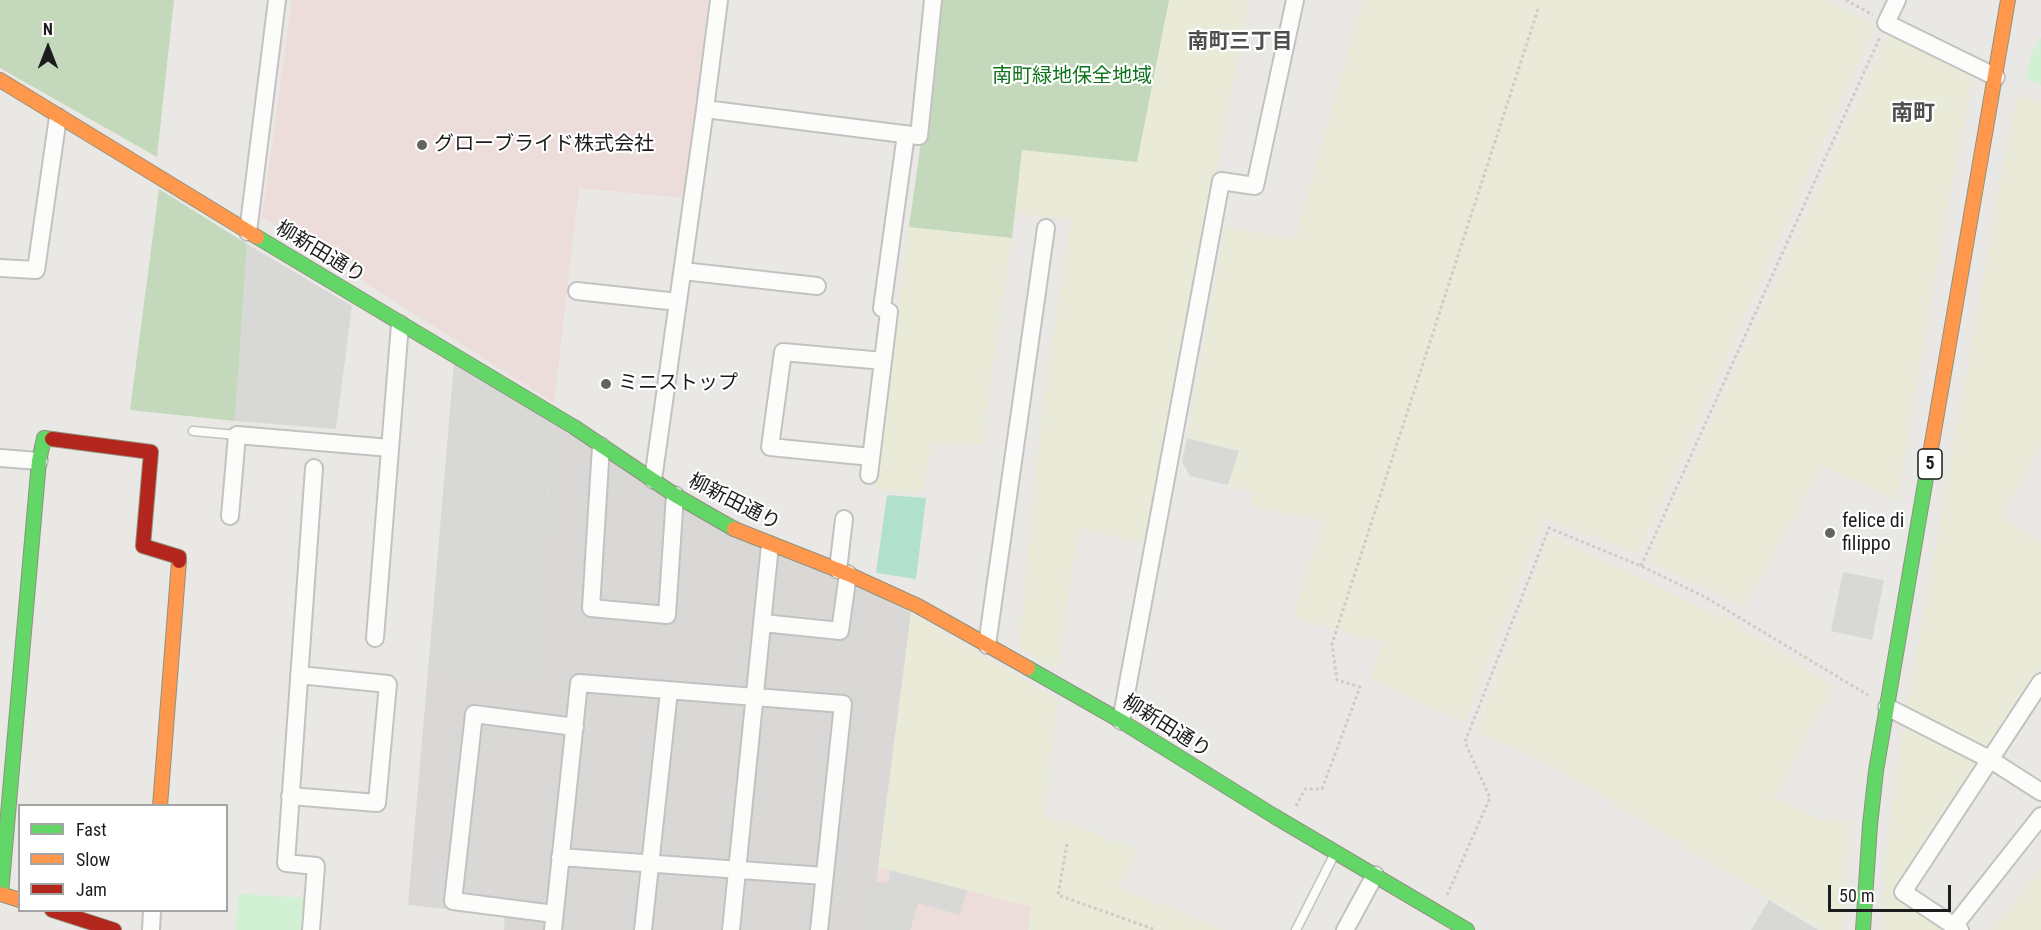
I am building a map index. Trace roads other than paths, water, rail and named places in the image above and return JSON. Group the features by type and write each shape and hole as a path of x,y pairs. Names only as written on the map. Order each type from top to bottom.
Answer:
{"street":[{"path":"248,232 277,0"},
{"path":"653,480 705,110 718,0"},
{"path":"705,110 918,136 933,0"},
{"path":"1121,721 1221,181 1255,186 1295,0"},
{"path":"1897,0 1886,23 1996,77"},
{"name":"5","path":"1863,930 1870,825 1887,707 2008,0"},
{"name":"柳新田通り","path":"0,80 400,324 574,427 675,495 728,526 770,545 843,572 918,606 1121,721 1287,824 1467,930"},
{"path":"0,268 36,270 58,117"},
{"path":"869,475 889,312 882,308 906,134"},
{"path":"987,645 1046,228"},
{"path":"682,271 817,286"},
{"path":"578,291 678,302"},
{"path":"375,638 400,324"},
{"path":"871,457 770,447 783,352 883,361"},
{"path":"230,516 237,435 390,448"},
{"path":"18,899 1,894 39,461 44,438 152,452 143,546 179,557 160,804"},
{"path":"601,446 591,608 667,615 675,495"},
{"path":"0,458 39,461"},
{"path":"311,930 316,866 286,863 314,468"},
{"path":"763,623 840,631 844,519"},
{"path":"731,930 770,545"},
{"path":"290,796 376,803 388,684 299,675"},
{"path":"2041,682 1903,892 1957,928 2041,816"},
{"path":"575,727 474,714 453,902 554,922 560,857 575,727 579,683 756,696 843,704 819,930"},
{"path":"643,930 669,691"},
{"path":"1887,707 1991,760 2041,792"},
{"path":"560,857 824,876"},
{"path":"1345,930 1375,875"},
{"path":"58,912 114,930"},
{"path":"151,930 152,912"}],"lane":[{"path":"193,431 237,435"},
{"path":"1296,930 1335,852"}],"place":[{"name":"グローブライド株式会社","path":"422,145"},
{"name":"ミニストップ","path":"606,384"},
{"name":"felice di filippo","path":"1830,533"}],"district":[{"name":"南町三丁目","path":"1240,43"},
{"name":"南町","path":"1913,114"}],"park label":[{"name":"南町緑地保全地域","path":"1072,77"}]}
